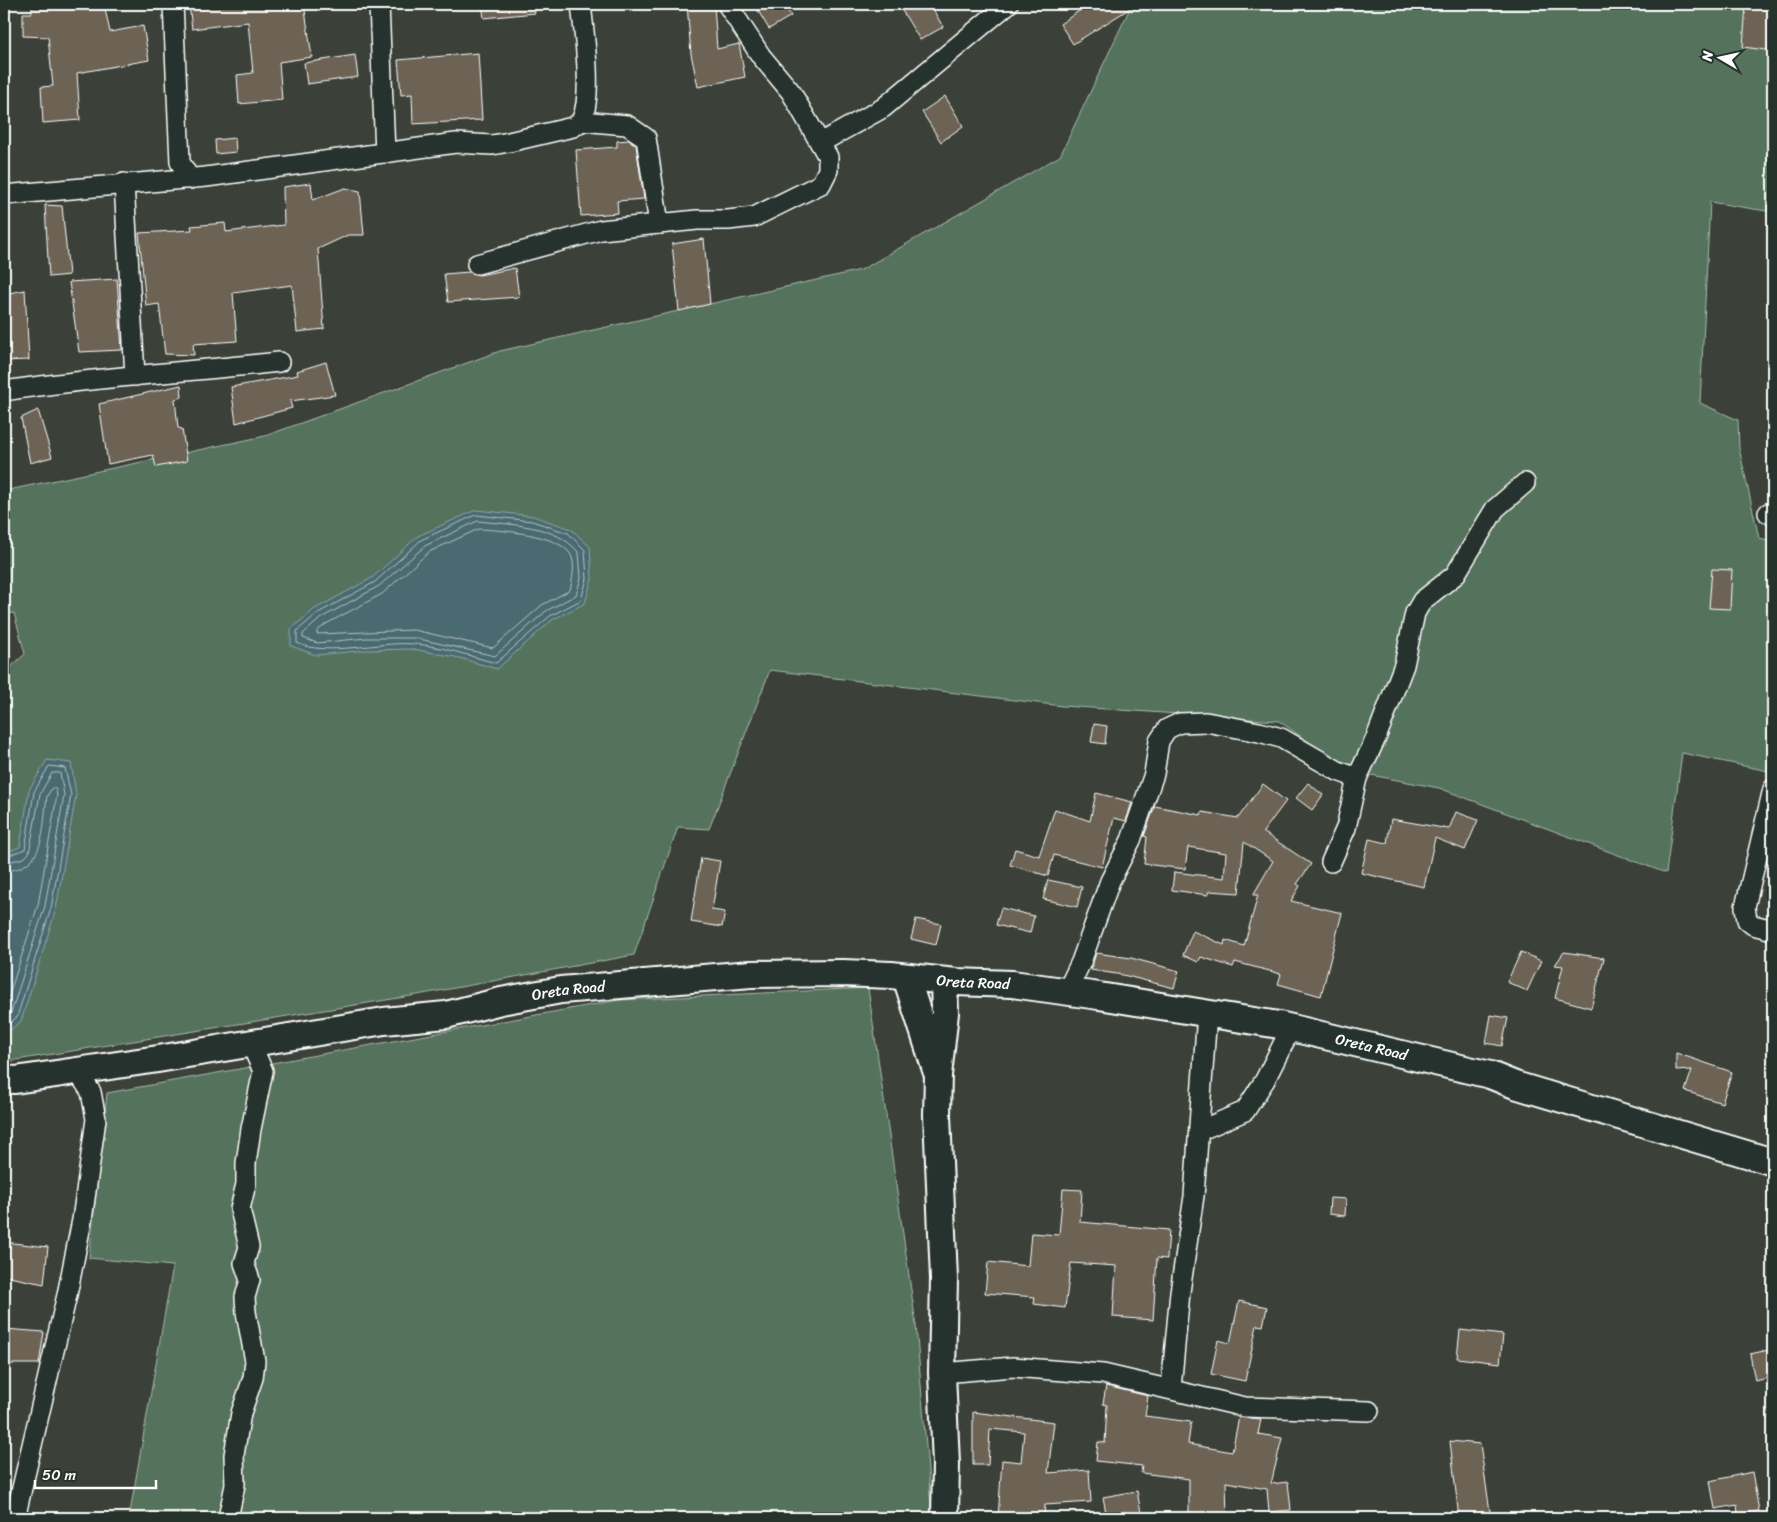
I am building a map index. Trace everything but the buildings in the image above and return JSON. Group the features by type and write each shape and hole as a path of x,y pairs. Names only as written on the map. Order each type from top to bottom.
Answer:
{"street":[{"path":"173,4 180,162 190,179"},
{"path":"379,4 385,153"},
{"path":"4,195 190,179 456,143 492,145 573,127 581,121 586,104 586,64 582,4"},
{"path":"476,264 601,230 754,217 821,184 828,170 828,156 791,92 761,56 727,4"},
{"path":"820,143 884,108 1008,4"},
{"path":"581,121 627,125 646,138 659,224"},
{"path":"164,181 180,162"},
{"path":"124,184 135,376"},
{"path":"4,391 70,381 280,362"},
{"path":"1331,862 1346,828 1357,778 1376,738 1404,665 1415,613 1422,601 1455,574 1495,509 1525,483"},
{"path":"1066,991 1081,962 1110,881 1131,840 1154,774 1159,741 1167,729 1180,723 1206,722 1259,732 1281,738 1338,772 1357,778"},
{"path":"1773,789 1745,907 1747,920 1753,925 1773,930"},
{"name":"Oreta Road","path":"4,1079 15,1080 158,1059 384,1021 446,1015 501,1000 561,990 752,974 843,973 1012,984 1207,1013 1291,1028 1490,1075 1515,1085 1773,1162"},
{"path":"906,977 938,1075"},
{"path":"944,981 942,1046 938,1075 938,1166 944,1279 942,1373 946,1464 945,1518"},
{"path":"1171,1388 1180,1292 1194,1196 1207,1013"},
{"path":"1199,1131 1245,1111 1266,1080 1291,1028"},
{"path":"228,1518 235,1485 234,1454 241,1413 253,1378 255,1361 245,1304 250,1280 244,1264 249,1248 240,1209 246,1184 246,1163 251,1129 263,1071 251,1044"},
{"path":"15,1518 67,1295 82,1220 96,1119 91,1092 77,1071"},
{"path":"942,1373 1014,1367 1103,1374 1171,1388 1245,1407 1369,1411"}],"green space":[{"path":"1128,4 1773,4 1773,212 1710,202 1700,403 1738,420 1739,448 1759,538 1773,541 1773,772 1682,753 1666,873 1439,788 1350,771 1279,721 1062,706 770,670 709,829 678,827 634,955 417,995 4,1062 4,673 25,654 14,613 4,615 4,491 265,436 500,351 861,270 1060,156 1130,8"},
{"path":"868,988 916,1325 932,1518 129,1518 173,1266 89,1258 107,1093 619,1000"}],"water":[{"path":"476,510 533,516 571,529 590,547 592,579 585,603 552,620 497,669 460,658 413,649 367,650 316,655 291,646 291,629 315,609 372,578 418,536"},
{"path":"47,760 71,763 76,795 56,909 21,1021 4,1035 4,853 20,847 29,790"}]}
